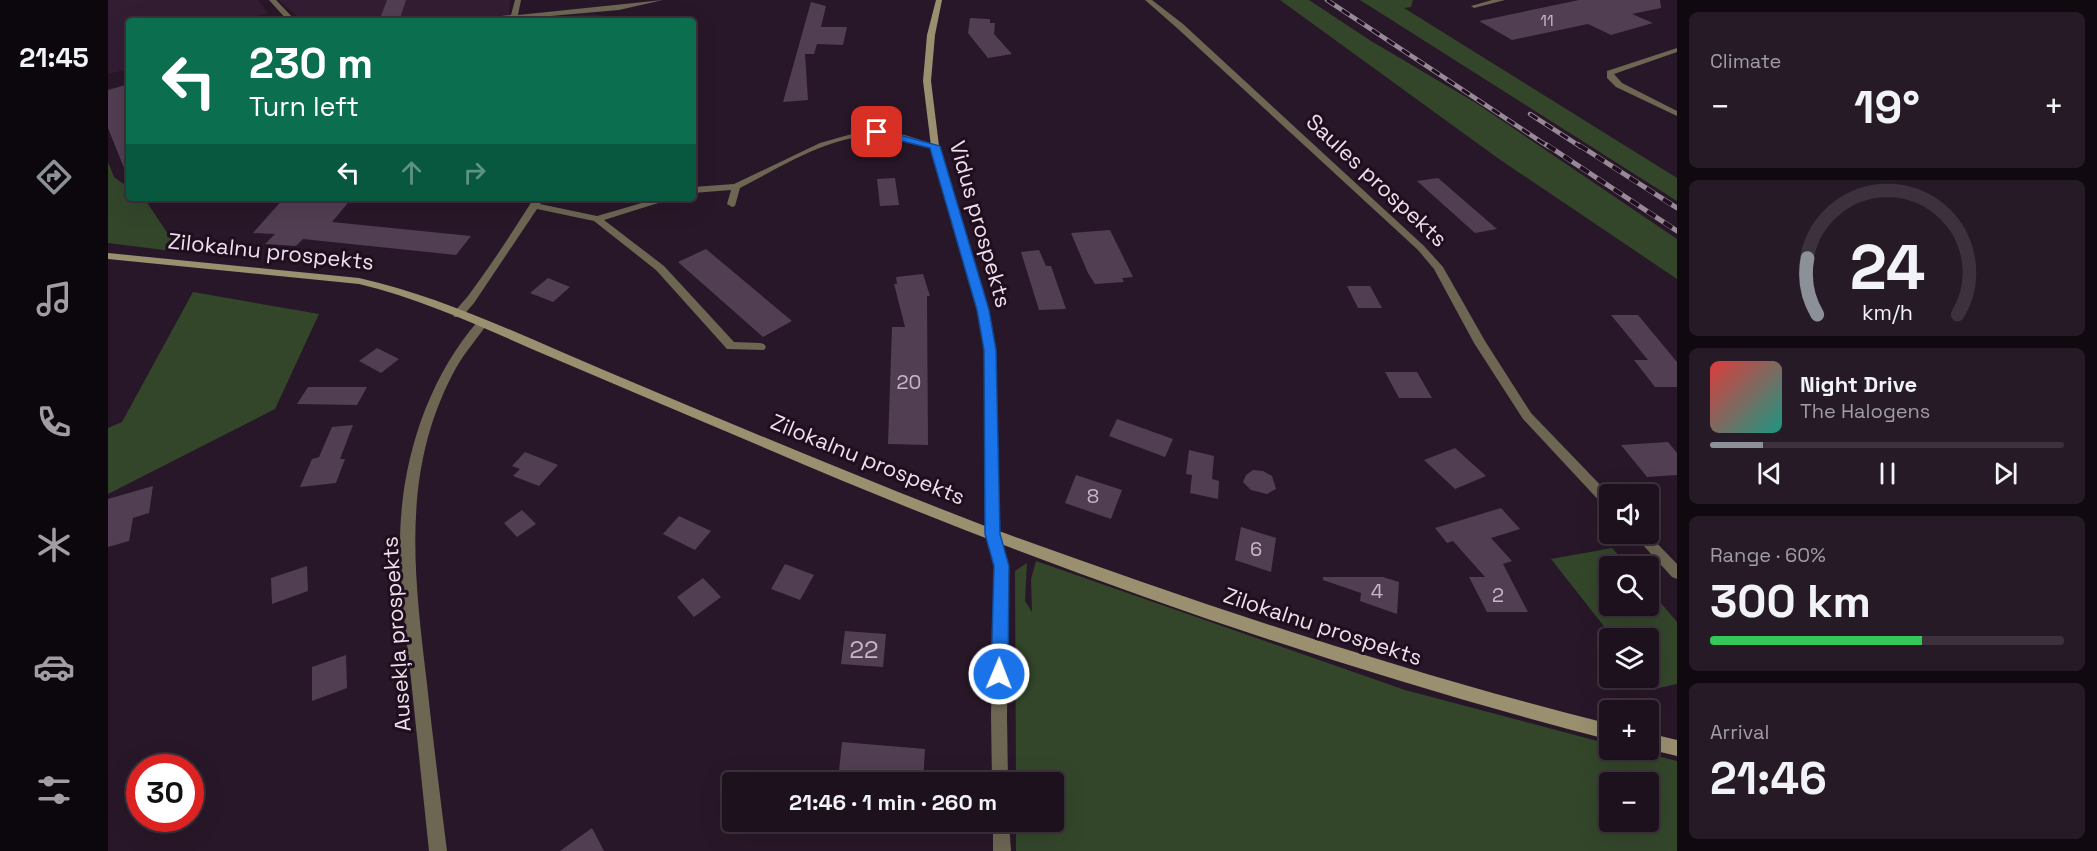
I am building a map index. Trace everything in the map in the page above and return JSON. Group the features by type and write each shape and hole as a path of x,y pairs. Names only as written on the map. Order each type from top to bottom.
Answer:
{"main road":[{"name":"Vidus prospekts","path":"939,0 931,35 927,81 935,146 983,310 990,350 992,534"},
{"name":"Zilokalnu prospekts","path":"108,256 359,282 389,288 458,314 992,534 1273,635 1420,682 1599,729"},
{"path":"1659,744 1677,748"}],"street":[{"path":"272,0 289,18"},
{"path":"514,17 518,0"},
{"path":"616,17 626,0"},
{"path":"503,18 620,8 660,0"},
{"name":"Saules prospekts","path":"1148,0 1180,26 1421,248 1438,267 1480,343 1527,416 1599,491"},
{"path":"1474,6 1502,0"},
{"path":"1677,50 1610,73 1611,78 1619,85 1677,114"},
{"path":"696,190 736,187 785,163 853,135 877,132 935,146"},
{"path":"732,204 736,187"},
{"path":"597,219 659,201"},
{"path":"458,314 470,302 537,202 597,219 660,268 731,346 760,348"},
{"name":"Ausekļa prospekts","path":"438,851 414,635 407,541 414,476 423,435 459,350 482,324"},
{"name":"Vidus prospekts","path":"992,534 1002,566 1000,772"},
{"path":"1649,544 1677,573"},
{"path":"1001,832 1002,851"}],"shaded area":[{"path":"108,0 258,0 268,13 249,18 126,18 126,70 108,74"},
{"path":"279,0 510,0 509,15 478,18 300,18"},
{"path":"591,14 605,16 605,18 542,18"}],"green space":[{"path":"1280,0 1309,0 1371,41 1476,103 1677,239 1677,279 1499,159"},
{"path":"1360,0 1413,0 1411,7 1404,8 1677,178 1677,201"},
{"path":"108,162 114,177 126,186 126,201 146,201 180,252 108,243"},
{"path":"193,292 319,314 275,409 108,494 108,428 122,422"},
{"path":"1612,548 1619,556 1599,556 1599,616 1659,616 1659,601 1677,622 1677,684 1659,688 1659,628 1605,628 1551,559"},
{"path":"1036,561 1405,690 1599,741 1599,760 1659,760 1659,756 1677,761 1677,851 1016,851 1016,832 1064,832 1064,772 1016,772 1015,571 1027,563 1025,601 1032,612 1031,579"}],"building":[{"path":"387,0 406,0 400,18 380,18"},
{"path":"1579,0 1660,0 1661,8 1632,14 1653,23 1611,35 1588,24 1512,40 1479,21"},
{"path":"811,2 826,6 821,27 847,27 843,45 817,44 814,54 805,54 808,100 783,102"},
{"path":"970,18 990,19 990,23 995,23 994,34 1012,54 988,58 968,33"},
{"path":"126,85 126,173 108,128 108,90"},
{"path":"895,178 899,205 880,206 877,179"},
{"path":"1438,178 1497,229 1475,233 1417,181"},
{"path":"281,201 350,201 332,222 471,236 456,255 303,239 296,246 265,244 275,234 253,233"},
{"path":"1110,230 1133,277 1122,278 1124,282 1095,284 1071,233"},
{"path":"706,249 792,321 763,337 678,262"},
{"path":"1039,250 1046,266 1051,266 1066,309 1039,310 1021,252"},
{"path":"923,274 930,296 927,296 928,445 888,444 892,327 905,327 894,284 897,284 896,277"},
{"path":"548,278 570,287 553,302 530,293"},
{"path":"1347,286 1370,286 1382,308 1358,308"},
{"path":"1611,315 1638,315 1677,362 1677,387 1655,387 1634,360 1648,360"},
{"path":"377,348 399,359 381,373 359,361"},
{"path":"1385,372 1417,372 1432,398 1399,398"},
{"path":"308,387 367,387 357,405 297,404"},
{"path":"1117,419 1173,439 1165,457 1109,436"},
{"path":"353,425 340,459 345,459 336,483 300,487 312,459 319,457 332,427"},
{"path":"1668,442 1677,453 1677,475 1647,477 1621,445"},
{"path":"1455,448 1486,476 1455,489 1424,460"},
{"path":"1189,450 1214,456 1212,479 1219,481 1218,499 1190,493 1192,475 1186,474"},
{"path":"525,452 558,465 539,486 513,476 520,469 512,466"},
{"path":"1253,470 1263,471 1272,476 1276,489 1267,494 1251,490 1243,482 1246,475"},
{"path":"1076,475 1122,490 1111,519 1065,503"},
{"path":"153,486 149,513 133,518 129,541 108,547 108,499"},
{"path":"1501,508 1520,529 1491,538 1512,561 1503,564 1528,612 1487,612 1469,577 1485,577 1453,541 1447,543 1435,528"},
{"path":"522,510 536,524 517,537 504,523"},
{"path":"679,516 711,531 695,550 663,534"},
{"path":"1241,527 1276,538 1271,572 1235,560"},
{"path":"785,564 814,575 800,600 771,589"},
{"path":"307,566 308,591 272,604 271,578"},
{"path":"1323,577 1383,577 1399,582 1397,614 1360,601 1361,593 1323,580"},
{"path":"703,578 721,597 694,617 677,597"},
{"path":"845,631 886,634 883,667 841,664"},
{"path":"346,655 347,688 312,701 312,667"},
{"path":"842,742 925,749 924,772 839,772"},
{"path":"592,828 604,851 560,851"}],"railway":[{"path":"1327,0 1549,147"},
{"path":"1530,114 1581,147"},
{"path":"1547,145 1677,231"},
{"path":"1579,145 1677,208"}],"route":[{"path":"877,132 935,146 983,310 990,350 993,422 992,534 1002,566 999,674"}]}
